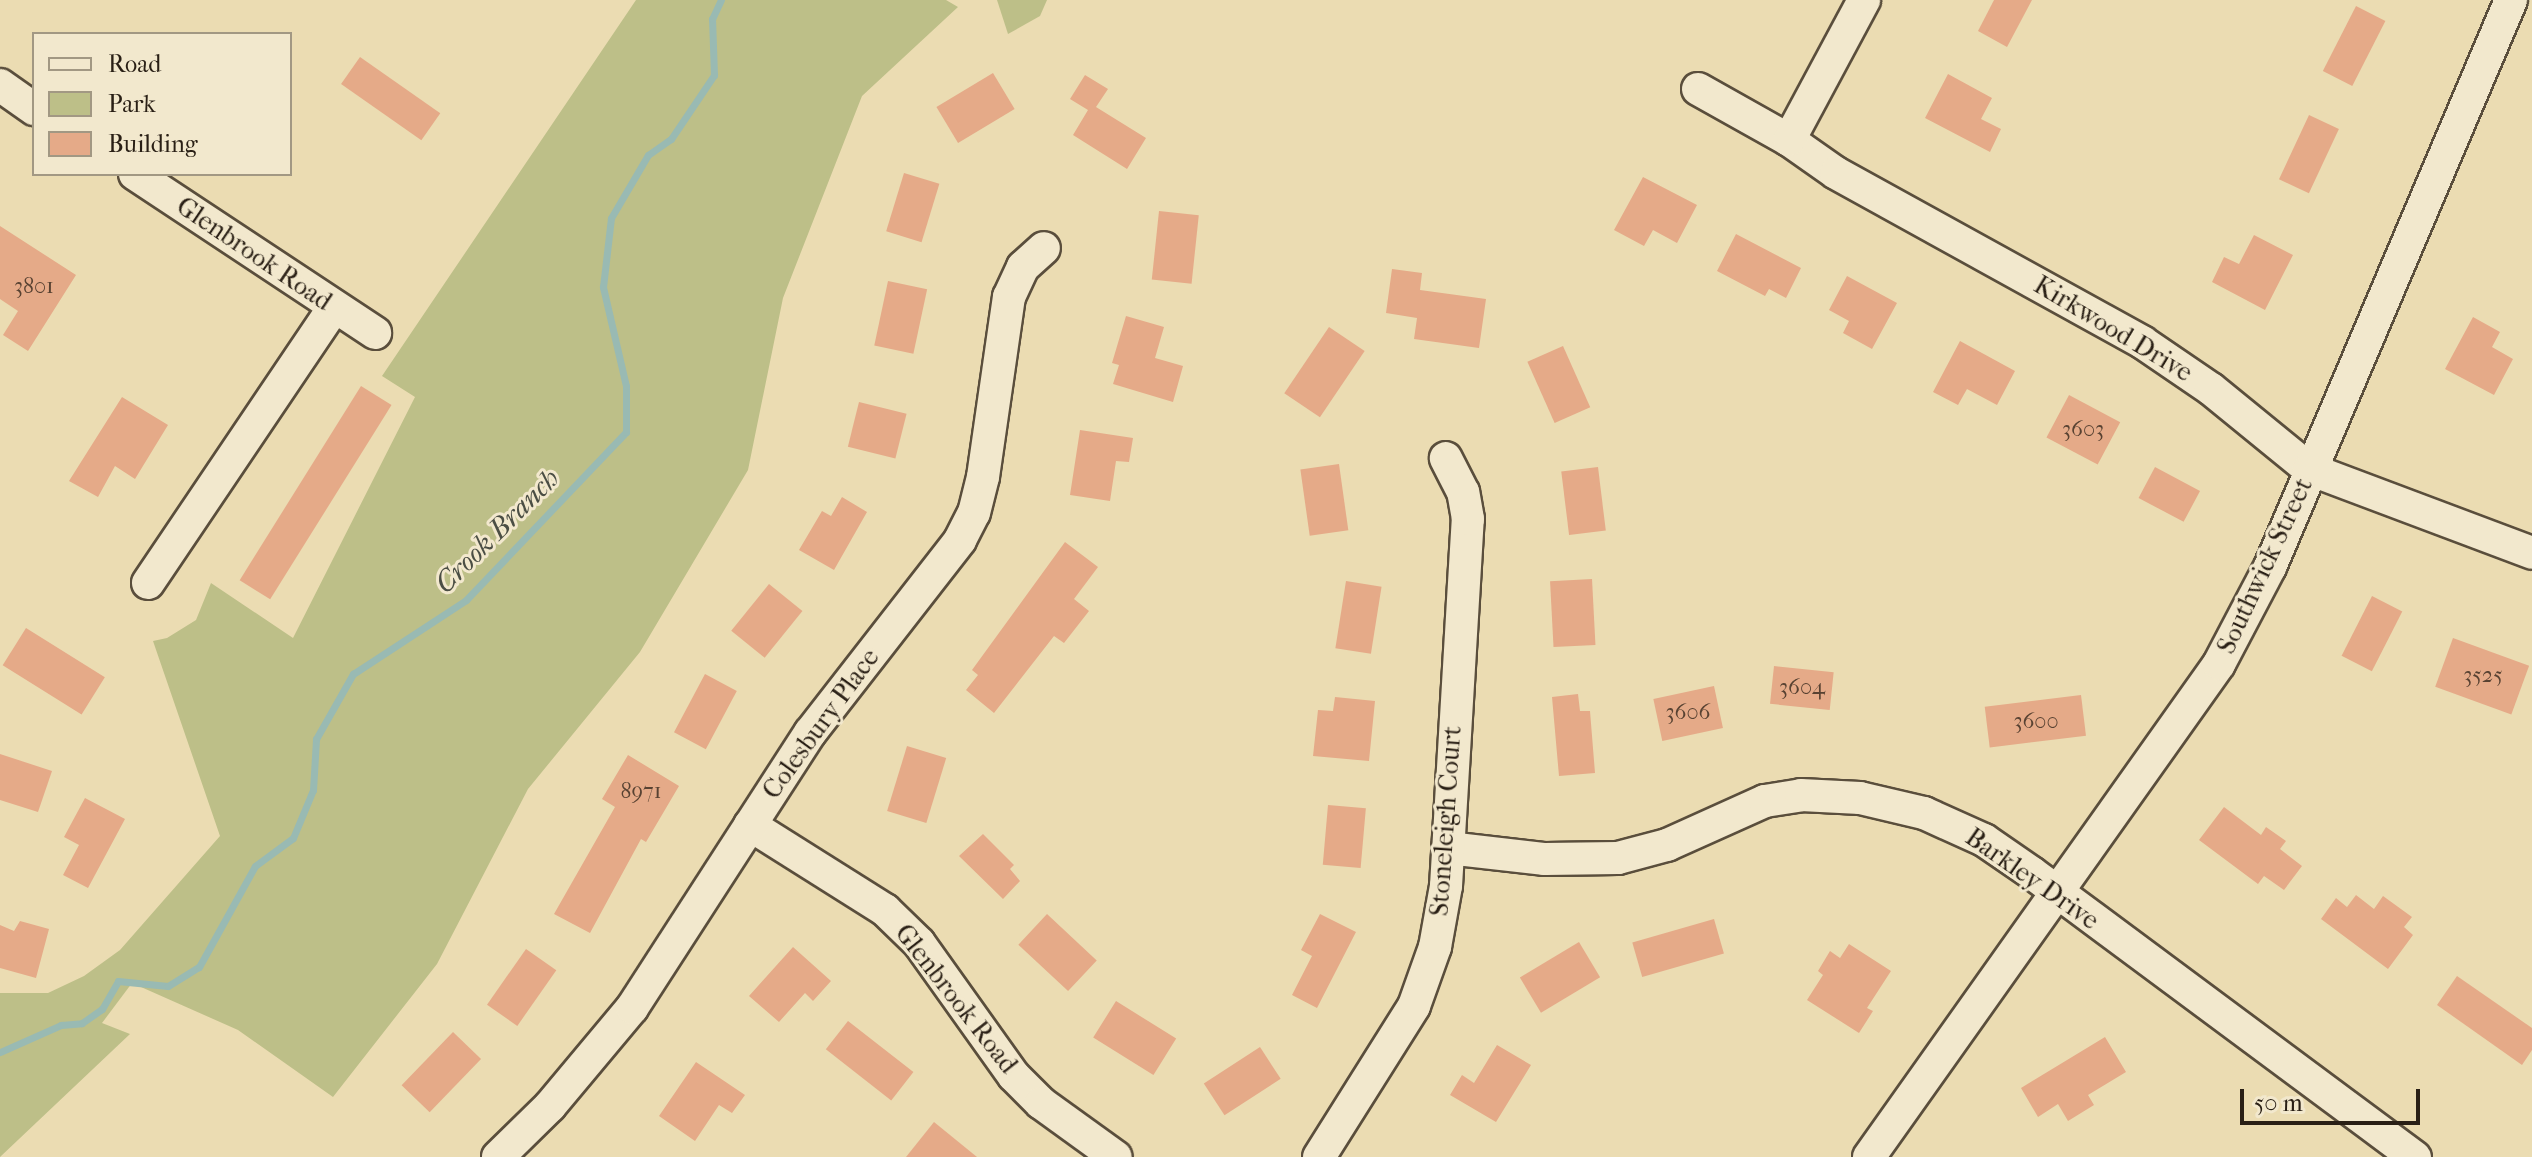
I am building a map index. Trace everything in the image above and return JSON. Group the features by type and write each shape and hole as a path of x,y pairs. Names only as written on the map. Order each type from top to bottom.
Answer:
{"street":[{"path":"1789,140 1864,0"},
{"name":"Southwick Street","path":"1869,1157 2219,664 2270,567 2309,469 2511,0"},
{"path":"0,85 32,108"},
{"name":"Kirkwood Drive","path":"1698,89 1789,140 1836,173 2142,342 2211,389 2309,469 2532,553"},
{"name":"Glenbrook Road","path":"138,176 333,309 375,333"},
{"name":"Colesbury Place","path":"498,1157 550,1106 632,1008 810,733 960,540 974,513 983,477 1009,297 1023,267 1044,248"},
{"path":"148,583 333,309"},
{"name":"Stoneleigh Court","path":"1319,1157 1381,1064 1420,991 1435,947 1446,886 1468,519 1463,492 1446,458"},
{"name":"Barkley Drive","path":"1448,848 1545,859 1618,858 1667,845 1765,801 1801,795 1835,795 1893,804 1953,824 1984,840 2415,1157"},
{"name":"Glenbrook Road","path":"750,825 863,894 905,928 1014,1076 1041,1103 1116,1157"}],"green space":[{"path":"636,0 946,0 958,7 862,96 783,298 748,470 640,652 528,789 437,964 333,1097 238,1030 132,983 102,1023 130,1034 0,1157 0,993 48,993 84,976 120,950 220,836 153,641 167,638 196,620 211,583 293,638 415,397 382,376"},
{"path":"997,0 1047,0 1040,16 1008,34"}],"building":[{"path":"1994,0 2032,0 2007,47 1978,31"},
{"path":"2356,6 2385,21 2352,86 2323,71"},
{"path":"360,57 440,113 421,140 341,84"},
{"path":"993,73 1015,109 958,143 936,107"},
{"path":"1948,74 1992,98 1981,119 2001,129 1990,152 1925,118"},
{"path":"1085,75 1108,89 1096,107 1146,138 1127,169 1073,135 1088,110 1070,99"},
{"path":"2309,115 2339,129 2309,193 2279,179"},
{"path":"904,173 939,184 922,242 886,231"},
{"path":"1643,177 1697,205 1677,243 1653,230 1644,246 1614,230"},
{"path":"1159,211 1199,215 1192,284 1152,280"},
{"path":"0,226 76,275 28,351 3,335 18,311 0,299"},
{"path":"1736,234 1801,268 1786,298 1769,289 1765,296 1717,271"},
{"path":"2254,235 2293,255 2265,310 2212,282 2224,257 2239,264"},
{"path":"1392,269 1422,273 1420,290 1486,299 1479,348 1414,339 1417,318 1386,313"},
{"path":"1847,276 1897,303 1872,349 1843,333 1849,321 1829,310"},
{"path":"888,281 927,289 913,354 874,346"},
{"path":"1126,316 1164,327 1155,358 1183,366 1173,402 1113,384 1119,365 1112,363"},
{"path":"2473,317 2500,332 2492,347 2513,359 2494,395 2445,369"},
{"path":"1329,327 1365,351 1320,417 1284,393"},
{"path":"1960,341 2015,371 1997,405 1967,389 1958,405 1933,392"},
{"path":"1563,346 1590,407 1555,423 1527,362"},
{"path":"361,386 392,405 270,599 240,580"},
{"path":"2069,395 2120,422 2098,465 2046,437"},
{"path":"122,397 168,425 135,479 115,466 98,497 69,481"},
{"path":"859,402 907,414 895,458 848,447"},
{"path":"1080,430 1133,438 1129,462 1116,461 1110,501 1070,495"},
{"path":"1339,464 1348,530 1310,536 1300,469"},
{"path":"1598,467 1606,531 1569,535 1561,472"},
{"path":"2155,467 2200,491 2184,522 2139,498"},
{"path":"842,497 867,512 834,570 799,550 822,511 831,516"},
{"path":"1065,542 1098,567 1074,599 1089,611 1064,643 1054,636 994,713 966,690 978,675 972,670"},
{"path":"1592,579 1595,645 1554,647 1550,581"},
{"path":"1346,581 1382,587 1371,654 1335,648"},
{"path":"769,584 802,611 765,658 731,631"},
{"path":"2372,596 2402,611 2372,671 2342,656"},
{"path":"26,628 105,677 82,715 3,665"},
{"path":"2453,638 2529,666 2511,715 2435,687"},
{"path":"1774,666 1834,672 1830,710 1770,704"},
{"path":"705,674 737,691 706,749 674,732"},
{"path":"1714,686 1723,728 1662,741 1653,699"},
{"path":"1578,694 1580,711 1590,711 1595,773 1559,776 1552,697"},
{"path":"2081,695 2086,736 1990,748 1985,707"},
{"path":"1335,697 1375,701 1369,761 1313,756 1318,710 1333,711"},
{"path":"907,746 946,758 926,823 887,811"},
{"path":"0,754 52,771 38,812 0,800"},
{"path":"628,755 679,786 646,842 641,839 590,933 554,914 615,807 602,799"},
{"path":"85,798 125,819 88,888 63,875 79,845 64,837"},
{"path":"1328,805 1366,808 1361,868 1323,865"},
{"path":"2224,807 2261,835 2266,827 2286,841 2280,849 2302,866 2284,890 2264,876 2258,884 2199,840"},
{"path":"983,834 1014,865 1010,869 1020,881 1003,899 959,856"},
{"path":"2356,895 2374,909 2383,896 2412,917 2404,927 2413,935 2388,969 2321,919 2336,898 2347,907"},
{"path":"1047,914 1097,960 1068,991 1018,945"},
{"path":"1320,914 1356,932 1317,1008 1292,995 1312,956 1301,950"},
{"path":"1714,919 1724,954 1642,977 1632,942"},
{"path":"20,921 49,929 36,978 0,968 0,925 14,931"},
{"path":"1579,942 1600,977 1541,1013 1520,978"},
{"path":"1849,944 1891,971 1867,1008 1873,1011 1859,1033 1807,1000 1823,975 1818,971 1830,951 1840,958"},
{"path":"793,947 831,981 813,1001 805,993 779,1022 749,996"},
{"path":"526,949 556,970 517,1026 487,1005"},
{"path":"2457,976 2532,1028 2532,1050 2522,1065 2437,1005"},
{"path":"1116,1001 1176,1039 1153,1075 1093,1037"},
{"path":"848,1021 913,1072 891,1100 826,1049"},
{"path":"453,1032 481,1059 430,1112 402,1085"},
{"path":"2105,1037 2126,1072 2088,1095 2094,1105 2068,1121 2058,1104 2038,1117 2021,1088"},
{"path":"1497,1045 1531,1065 1496,1122 1450,1095 1462,1075 1474,1083"},
{"path":"1260,1047 1281,1079 1225,1115 1204,1083"},
{"path":"696,1062 745,1095 732,1113 719,1105 695,1141 659,1116"},
{"path":"934,1122 977,1157 906,1157"}],"waterway":[{"name":"Crook Branch","path":"0,1052 61,1025 82,1023 102,1009 118,981 168,986 199,967 255,866 293,838 313,790 316,739 353,674 466,600 626,432 626,386 603,287 611,218 648,155 671,139 714,75 712,19 721,0"}]}
